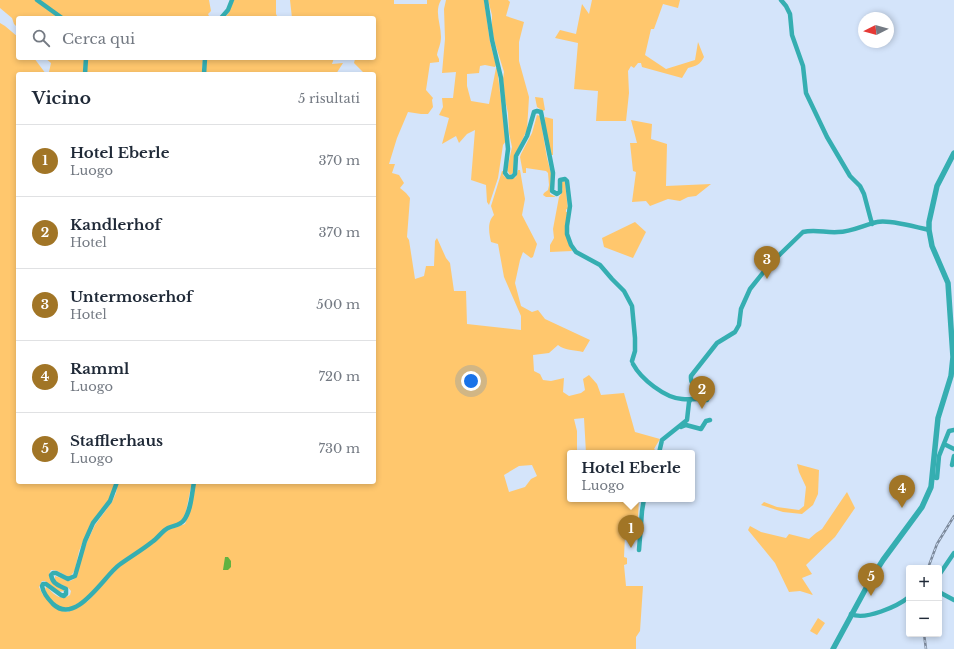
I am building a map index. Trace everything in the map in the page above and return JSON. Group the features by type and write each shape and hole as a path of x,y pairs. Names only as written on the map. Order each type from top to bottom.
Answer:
{"street":[{"path":"37,0 59,16"},
{"path":"223,16 228,10 232,0"},
{"path":"486,0 501,85 508,149 506,173 508,177 512,177 515,174 516,156 527,136 532,121 532,115 538,110 541,112 553,173 552,191 557,194 560,192 560,180 562,179 567,181 570,206 567,220 568,234 573,249 600,265 624,291 632,306 635,338 633,363 637,370 666,395 683,400 707,400 709,389 706,386 696,386 692,384 691,376 717,343 735,332 739,325 741,309 750,289 763,272 782,251 804,232 810,230 838,232 857,229 878,222 887,221 929,230"},
{"path":"781,0 790,14 792,36 802,66 806,93 827,137 850,176 860,186 864,194 872,224"},
{"path":"85,72 86,60"},
{"path":"204,72 205,60"},
{"path":"833,649 870,579 882,560 922,508 929,495 932,477 935,433 951,376 953,357 948,283 932,246 929,230 937,186 954,153"},
{"path":"660,450 662,440 687,420 689,402 691,399"},
{"path":"680,427 686,425 701,428 706,421 710,420"},
{"path":"932,477 937,478 939,456 949,431 954,430"},
{"path":"944,444 954,448"},
{"path":"952,465 954,456"},
{"path":"116,484 110,501 93,523 85,541 75,576 70,579 66,579 54,573 51,575 53,582 66,589 66,594 64,596 61,595 46,584 43,584 42,586 44,593 56,607 68,609 87,600 118,566 153,542 167,528 182,523 186,518 194,484"},
{"path":"639,550 644,502"},
{"path":"942,570 954,553"},
{"path":"942,594 954,600"},
{"path":"851,614 861,616 876,614 906,599"}],"shaded area":[{"path":"0,0 209,0 211,11 208,14 209,16 16,16 16,26 12,18 0,8"},
{"path":"234,0 276,0 277,16 226,16 228,14"},
{"path":"290,0 394,0 394,4 427,4 427,0 441,0 438,9 441,32 441,42 437,55 439,62 430,63 426,90 433,98 433,107 428,114 408,112 397,138 389,164 395,164 392,173 399,175 404,183 400,188 410,198 407,237 409,240 415,279 424,276 426,266 434,266 435,241 437,238 446,258 450,263 454,291 466,291 467,324 521,330 521,316 504,277 498,244 491,242 489,228 490,221 494,215 491,206 502,171 505,177 511,179 516,177 518,170 520,170 525,199 522,215 537,244 533,257 531,258 523,252 520,260 515,283 521,306 532,312 538,310 545,319 590,340 583,352 566,349 558,345 549,353 533,355 534,371 540,374 543,380 551,381 564,378 563,392 569,396 581,393 585,390 583,379 589,375 597,384 601,395 624,393 635,432 660,439 654,449 655,450 586,450 584,418 574,419 577,431 577,450 567,450 567,502 639,502 637,536 625,536 624,557 627,558 627,564 624,565 626,586 643,586 640,631 636,637 636,649 0,649 0,23 16,35 16,60 36,60 44,72 16,72 16,484 114,484 109,500 91,523 79,551 75,570 70,577 56,570 51,570 51,579 64,591 58,592 45,581 42,581 39,587 43,595 63,611 68,612 88,601 119,567 168,530 185,524 190,509 195,484 376,484 376,72 363,72 354,63 355,60 376,60 376,16 292,16","holes":["532,465 537,476 531,479 525,487 509,492 504,475 519,466"]},
{"path":"446,0 484,0 490,42 496,65 495,67 485,65 480,66 479,73 467,74 467,86 471,101 489,104 497,68 506,141 503,145 498,178 489,205 487,202 486,185 471,180 475,130 467,134 459,143 456,136 442,144 449,118 439,115 443,107 442,98 453,98 456,72 442,73 445,39 444,9"},
{"path":"488,0 508,0 510,2 506,16 524,22 519,42 519,61 529,97 527,130 514,157 513,173 510,175 507,170 512,147 505,100 503,79 504,72 495,43 492,29 492,15"},
{"path":"592,0 680,0 678,8 663,4 654,29 651,29 645,55 666,69 695,60 698,42 704,57 698,65 688,68 682,78 642,67 641,63 638,63 634,68 631,66 628,71 629,93 626,121 596,121 598,91 574,89 578,43 555,38 560,30 576,34 582,4 589,14"},
{"path":"47,60 203,60 202,72 49,72 51,63"},
{"path":"207,60 333,60 332,64 343,63 337,72 205,72"},
{"path":"535,97 543,98 545,110 543,111 537,107"},
{"path":"537,115 540,116 551,173 550,194 556,197 546,197 543,195 548,190 549,185 548,173 546,171 526,168 526,173 523,173 520,157 532,133"},
{"path":"545,117 553,119 553,155 551,155 544,121"},
{"path":"631,120 652,124 651,139 667,144 666,186 711,184 696,196 688,197 680,201 668,199 650,206 646,201 632,202 636,172 633,171 630,143 637,143"},
{"path":"563,181 565,182 568,210 566,209 566,212 568,212 566,232 572,251 550,252 550,245 554,238 553,229 559,197 562,190 561,184"},
{"path":"635,222 646,232 633,258 604,247 602,238"},
{"path":"797,464 819,470 818,494 813,505 802,514 783,512 761,505 764,502 777,507 799,510 804,506 806,487"},
{"path":"118,484 192,484 185,516 181,522 117,564 84,600 69,608 61,608 57,606 46,593 46,587 55,595 61,597 67,597 70,595 71,591 68,587 55,581 55,576 70,581 74,579 87,542 95,525 112,502"},
{"path":"847,492 855,508 835,537 806,565 812,574 802,578 813,595 800,591 789,592 775,563 748,530 750,526 761,532 786,538 789,534 809,539 822,529"},
{"path":"225,557 228,557 231,561 231,567 228,570 223,570"},
{"path":"818,618 825,623 817,635 810,631"}],"railway":[{"path":"929,565 937,544 954,516"},
{"path":"924,637 926,649"}],"place":[{"name":"Untermoserhof","path":"767,279"},
{"name":"Kandlerhof","path":"702,409"},
{"name":"Ramml","path":"902,508"},
{"name":"Hotel Eberle","path":"631,548"},
{"name":"Stafflerhaus","path":"871,596"}]}
